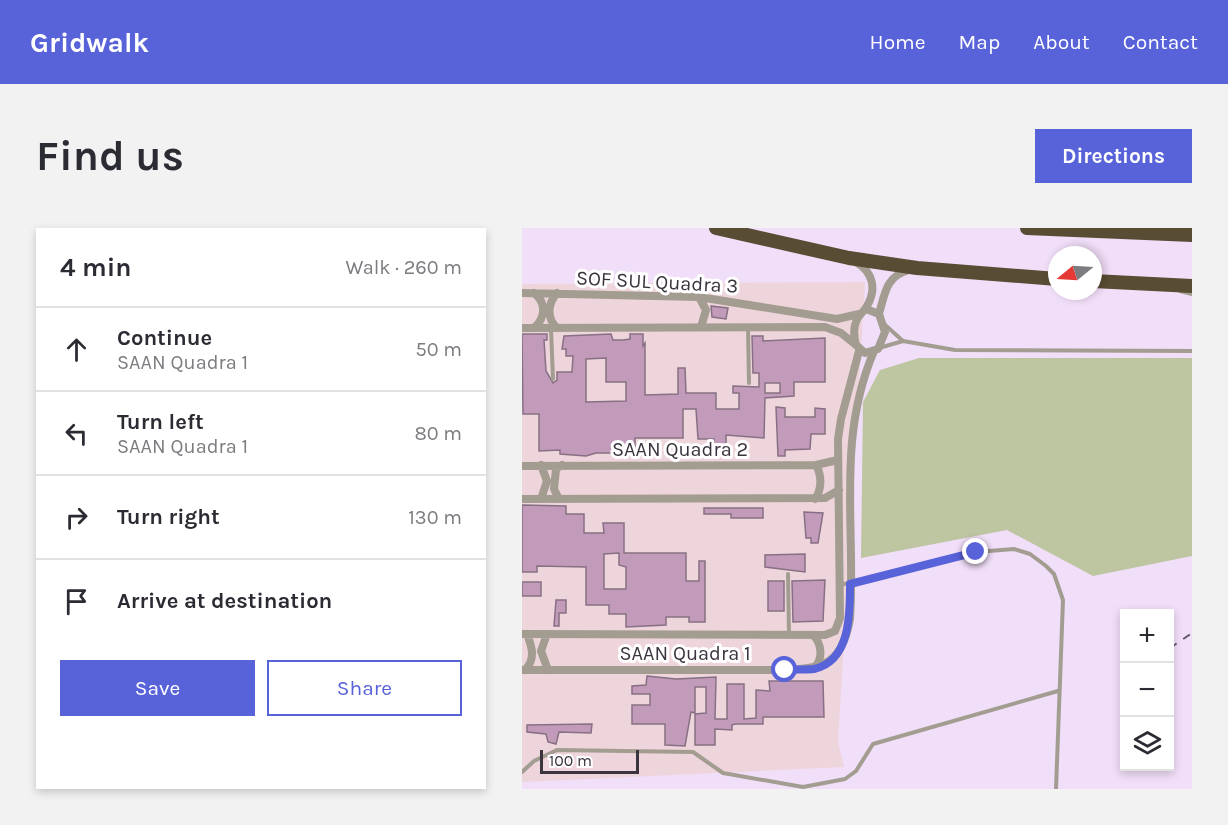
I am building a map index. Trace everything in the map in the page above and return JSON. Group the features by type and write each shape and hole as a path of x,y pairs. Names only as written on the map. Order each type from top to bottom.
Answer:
{"highway":[{"path":"716,228 849,258 917,268 1048,278"},
{"path":"1027,228 1192,236"},
{"path":"1102,281 1192,286"}],"street":[{"path":"523,670 531,662 533,652 525,634 828,635 838,627 840,618 837,492 840,419 857,348 854,330 872,290 870,275 863,266 849,258"},
{"path":"814,669 829,662 839,650 846,635 850,613 850,479 854,417 876,350 885,332 879,314 889,281 898,274 917,268"},
{"name":"SOF SUL Quadra 3","path":"522,293 699,297 837,319 862,311"},
{"path":"534,293 542,300 543,306 541,321 536,327"},
{"path":"554,328 550,303 557,293"},
{"path":"699,297 706,310 701,327"},
{"path":"862,311 879,314"},
{"path":"522,327 825,327 841,333 857,348 876,350"},
{"name":"SAAN Quadra 2","path":"522,466 816,465 838,460"},
{"path":"541,465 547,482 541,499"},
{"path":"559,499 553,483 555,469 562,465"},
{"path":"815,499 819,493 820,482 816,465"},
{"path":"522,499 815,499 825,498 837,492 850,479"},
{"path":"825,498 838,507"},
{"path":"547,634 541,651 548,670"},
{"path":"813,635 818,641 820,652 819,663 814,669"},
{"name":"SAAN Quadra 1","path":"523,670 814,669"}],"lane":[{"path":"1153,284 1192,294"},
{"path":"884,324 903,341"},
{"path":"748,327 748,383"},
{"path":"553,380 554,328"},
{"path":"876,350 903,341 955,350 1192,351"},
{"path":"839,585 976,552 1004,549 1030,554 1054,574 1063,600 1056,789"},
{"path":"788,574 789,635"},
{"path":"522,772 534,760 557,750 693,752 723,773 803,787 845,778 856,771 873,744 1058,691"}],"shaded area":[{"path":"865,282 838,742 844,767 522,782 522,284"}],"green space":[{"path":"919,358 1192,358 1192,556 1093,576 1007,530 861,558 863,402 880,370"}],"building":[{"path":"711,306 728,308 726,319 712,317"},
{"path":"522,334 547,334 547,340 544,340 546,371 553,383 557,380 557,372 572,372 573,356 566,356 566,349 562,349 564,336 611,334 613,340 623,340 630,339 630,334 643,334 645,395 678,394 678,368 685,368 686,393 716,393 716,409 739,409 739,393 733,393 733,386 759,387 759,373 753,373 752,336 763,336 763,341 825,338 825,382 794,382 794,396 765,398 764,438 726,435 726,447 714,447 714,439 698,439 696,409 683,409 683,438 635,438 635,453 596,453 586,456 560,454 560,450 539,451 539,414 523,414","holes":["606,358 606,382 626,382 626,401 586,402 586,359","765,383 780,383 780,393 765,393"]},
{"path":"776,407 785,408 785,417 815,417 815,408 825,409 825,434 811,434 810,449 785,450 785,456 778,456"},
{"path":"522,505 566,506 566,514 584,514 584,533 604,533 603,523 624,523 624,553 686,553 686,581 699,581 699,561 705,561 705,622 689,622 689,617 666,617 666,625 626,627 626,614 609,614 609,605 586,605 586,567 537,566 537,572 522,572","holes":["619,553 619,565 626,567 626,589 604,589 604,554"]},
{"path":"704,508 763,508 763,518 731,518 731,514 704,514"},
{"path":"804,512 823,513 818,543 811,543 811,538 806,538"},
{"path":"805,554 805,572 765,567 765,555"},
{"path":"825,580 823,621 793,622 792,581"},
{"path":"768,581 784,581 784,611 768,611"},
{"path":"522,582 541,582 541,596 522,596"},
{"path":"556,600 566,600 566,613 559,613 559,626 554,626"},
{"path":"647,676 676,679 716,677 715,719 727,719 727,684 744,684 744,719 756,718 756,690 770,691 769,681 823,681 824,717 763,717 763,724 735,724 732,725 732,730 715,729 715,745 695,745 695,714 706,713 706,687 695,687 695,713 691,712 685,746 665,745 665,724 632,724 632,705 650,705 650,694 632,694 632,686 646,685"},
{"path":"592,724 591,733 559,732 556,744 548,742 546,734 527,732 527,725"}],"railway":[{"path":"1174,645 1192,633"}],"route":[{"path":"785,670 814,669 829,662 835,656 848,626 850,584 976,552"}]}
